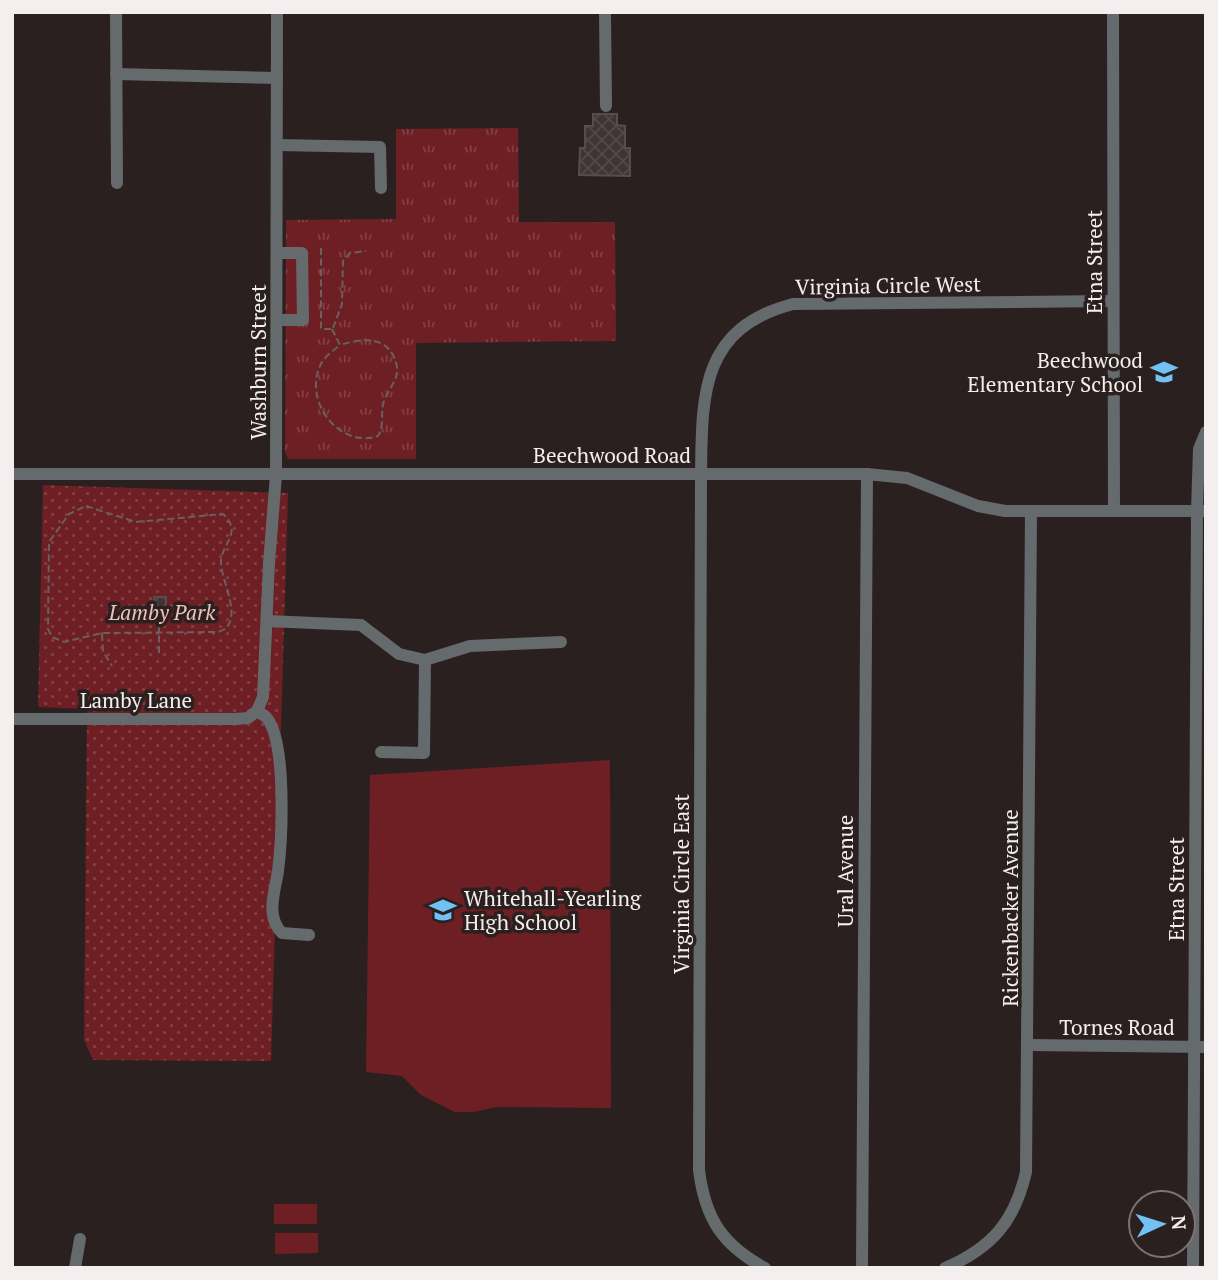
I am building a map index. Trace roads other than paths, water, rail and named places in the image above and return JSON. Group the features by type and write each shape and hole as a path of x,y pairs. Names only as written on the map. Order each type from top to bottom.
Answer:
{"street":[{"path":"116,12 117,183"},
{"name":"Washburn Street","path":"257,711 263,696 276,475 277,12"},
{"path":"605,12 606,106"},
{"name":"Etna Street","path":"1113,12 1114,511"},
{"path":"116,74 277,78"},
{"path":"277,145 380,147 381,188"},
{"path":"277,320 303,320 303,253 278,253"},
{"name":"Virginia Circle West","path":"701,474 703,410 712,367 744,325 781,307 819,302 1113,301"},
{"name":"Etna Street","path":"1193,1268 1200,1047 1199,449 1206,432"},
{"name":"Beechwood Road","path":"12,474 867,474 907,478 978,506 1031,512 1201,511"},
{"name":"Virginia Circle East","path":"701,474 699,1170 702,1192 713,1222 736,1250 765,1268"},
{"name":"Ural Avenue","path":"862,1268 867,474"},
{"name":"Rickenbacker Avenue","path":"945,1268 983,1248 1006,1222 1022,1189 1027,1155 1031,512"},
{"path":"267,621 361,625 399,654 425,660 470,646 561,642"},
{"path":"381,752 424,753 425,660"},
{"path":"257,711 267,718 273,730 280,759 279,846 273,918 282,933 309,935"},
{"name":"Lamby Lane","path":"12,719 236,719 248,718 257,711"},
{"name":"Tornes Road","path":"1028,1045 1200,1047"},
{"path":"75,1268 80,1239"}],"place":[{"name":"Beechwood Elementary School","path":"1164,372"},
{"name":"Whitehall-Yearling High School","path":"443,910"}],"park label":[{"name":"Lamby Park","path":"162,612"}]}
